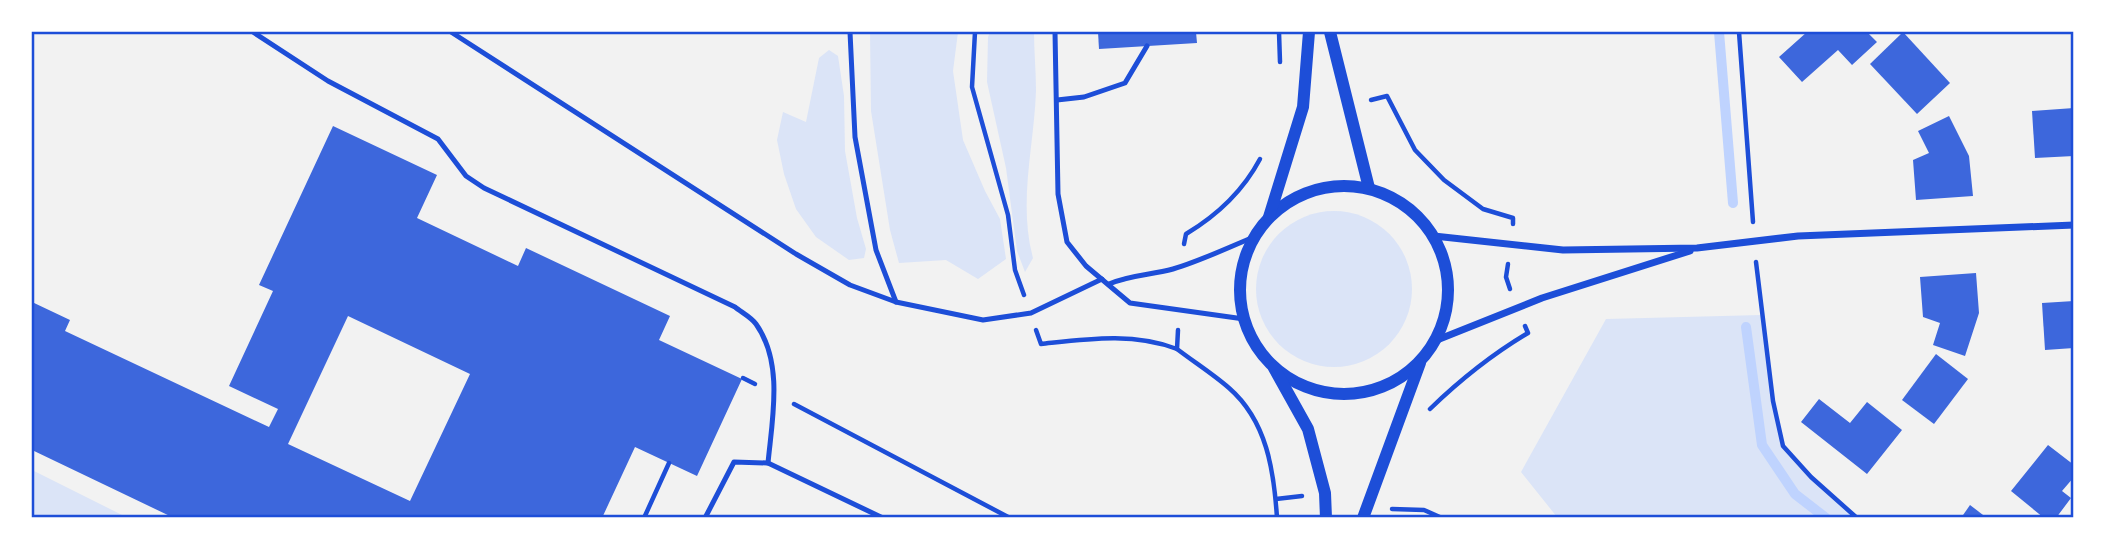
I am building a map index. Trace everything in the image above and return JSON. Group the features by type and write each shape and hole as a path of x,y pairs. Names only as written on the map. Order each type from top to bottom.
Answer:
{"street":[{"path":"1269,217 1303,107 1309,32"},
{"path":"1330,32 1369,188"},
{"path":"1326,517 1325,493 1308,429 1272,365 1255,344 1244,319 1240,291 1244,263 1254,237 1269,217 1291,200 1315,190 1343,186 1369,188 1394,198 1417,215 1434,236 1447,270 1447,306 1437,340 1420,363 1363,517"},
{"path":"1434,236 1563,250 1697,248 1754,240 1887,231 2074,225"},
{"path":"1437,340 1542,298 1697,248"},
{"path":"1272,365 1298,384 1329,394 1363,394 1394,383 1420,363"}],"lane":[{"path":"253,32 328,81 438,139 466,176 484,187 735,307 755,323 769,356 774,394 768,463"},
{"path":"451,32 796,254 850,285 896,302 983,320 1031,313 1102,279"},
{"path":"850,32 855,137 876,250 896,302"},
{"path":"1055,32 1055,146 1058,194 1067,242 1086,266 1130,303 1244,319"},
{"path":"1057,100 1084,97 1125,83 1147,46"},
{"path":"1109,284 1123,278 1152,275 1180,267 1254,237"},
{"path":"705,517 734,462 768,463 883,517"}],"path":[{"path":"975,32 972,87 1008,215 1015,271 1041,344 1105,337 1156,341 1177,349 1231,390 1254,420 1269,453 1277,517"},
{"path":"1279,32 1279,75"},
{"path":"1739,32 1754,240 1768,364 1783,446 1811,477 1857,517"},
{"path":"1350,105 1387,96 1415,150 1444,180 1483,209 1513,218 1506,277 1528,333 1492,354 1459,381 1424,416"},
{"path":"1180,267 1186,234 1206,222 1240,190 1259,162 1263,150"},
{"path":"1177,349 1180,310"},
{"path":"743,378 1010,517"},
{"path":"644,517 669,463"},
{"path":"1276,499 1325,493"},
{"path":"1369,497 1392,509 1424,510 1442,517"},
{"path":"1392,509 1394,498"}],"shaded area":[{"path":"870,32 958,32 953,71 963,140 1000,219 1006,259 978,279 946,260 899,263 890,230 871,111"},
{"path":"990,32 1034,32 1036,91 1027,196 1033,258 1025,272 1017,251 1006,168 987,82"},
{"path":"829,50 838,56 844,96 845,151 857,218 866,249 864,258 849,260 816,237 796,209 784,174 777,140 783,112 806,122 819,58"},
{"path":"1334,211 1364,217 1389,234 1406,259 1412,289 1406,319 1389,344 1364,361 1334,367 1304,361 1279,344 1262,319 1256,289 1262,259 1279,234 1304,217"},
{"path":"1761,315 1773,401 1783,446 1811,477 1857,517 1557,517 1521,472 1606,319"},
{"path":"32,470 126,517 32,517"}],"building":[{"path":"1098,32 1196,32 1197,43 1099,49"},
{"path":"1807,32 1867,32 1877,42 1852,65 1838,50 1802,82 1779,57"},
{"path":"1903,32 1950,83 1917,114 1870,64"},
{"path":"2074,108 2074,156 2035,158 2032,111"},
{"path":"1949,116 1969,156 1973,196 1916,200 1913,160 1929,153 1918,131"},
{"path":"333,126 437,175 417,218 518,266 526,248 670,316 659,340 742,379 697,476 635,447 602,518 174,518 32,450 32,302 70,320 65,331 269,427 278,409 229,386 273,291 259,285","holes":["348,316 470,374 410,501 288,444"]},
{"path":"1976,273 1979,313 1965,356 1933,345 1940,323 1923,317 1920,277"},
{"path":"2074,301 2074,348 2045,350 2042,303"},
{"path":"1936,354 1968,379 1934,424 1902,400"},
{"path":"1819,399 1850,423 1867,402 1902,430 1867,474 1801,422"},
{"path":"2048,445 2074,465 2074,477 2062,491 2071,498 2056,518 2044,518 2011,491"},
{"path":"1970,505 1987,518 1961,518"}],"waterway":[{"path":"1719,32 1733,203"},
{"path":"1746,327 1762,445 1795,494 1826,518"}]}
